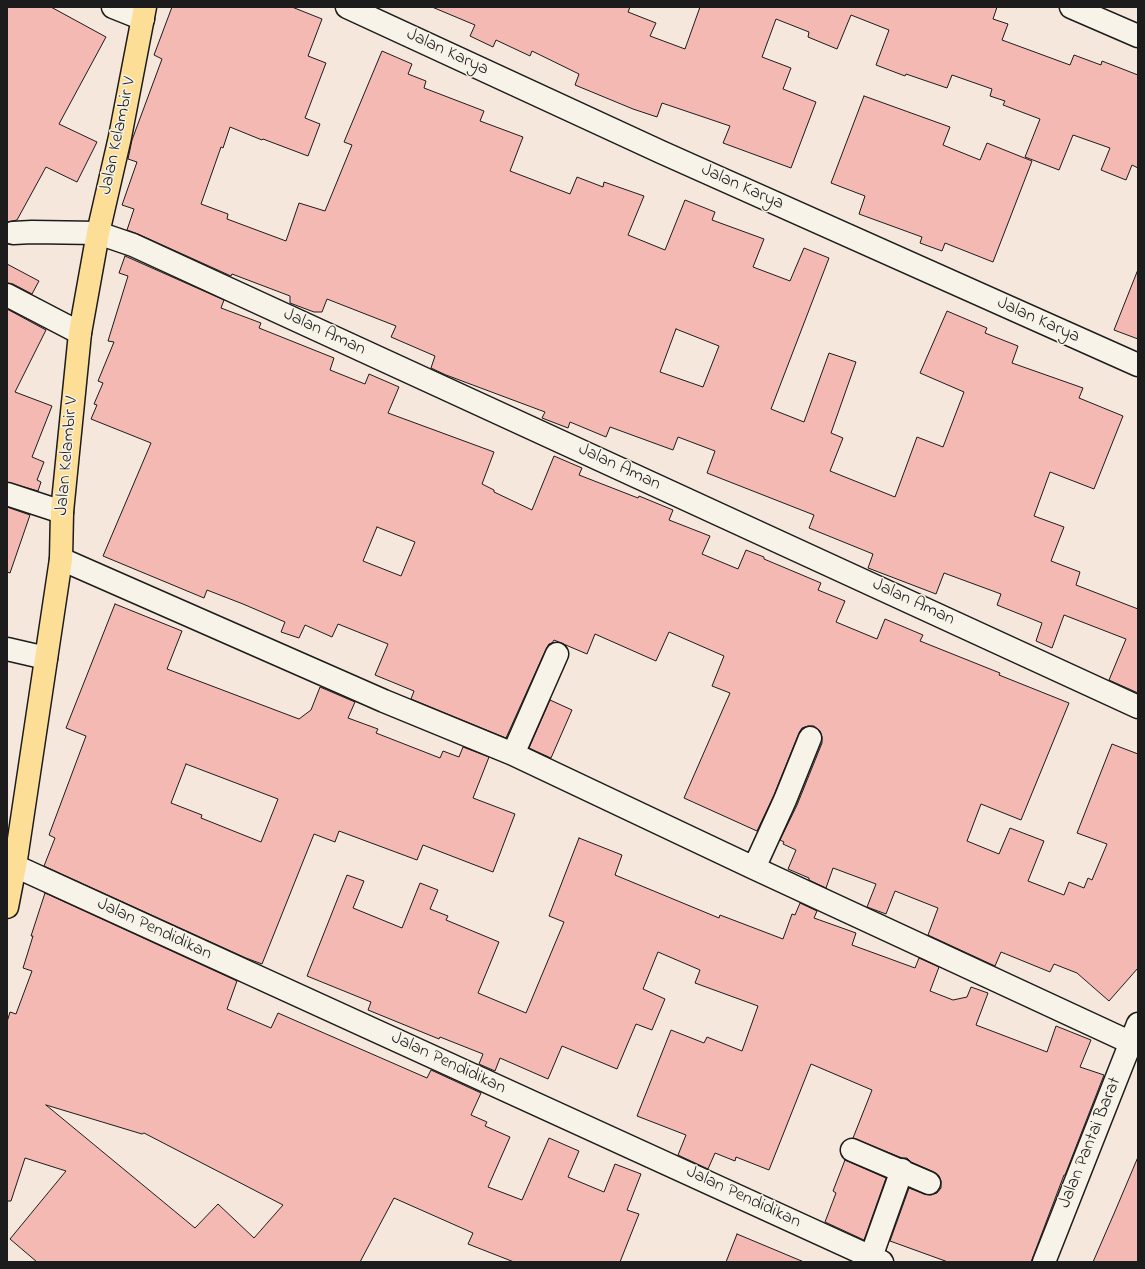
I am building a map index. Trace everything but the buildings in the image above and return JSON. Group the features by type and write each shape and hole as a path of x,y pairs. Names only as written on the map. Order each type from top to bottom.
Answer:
{"main road":[{"name":"Jalan Kelambir V","path":"7,904 15,866 61,559 62,512 80,334 98,233 120,137 144,13"}],"street":[{"path":"113,7 144,13"},
{"name":"Jalan Karya","path":"347,7 661,152 1138,366"},
{"path":"1071,7 1138,36"},
{"name":"Jalan Aman","path":"13,233 98,233 141,249 1138,707"},
{"path":"7,295 80,334"},
{"path":"7,494 62,512"},
{"path":"61,559 377,698 513,754 754,868 1136,1037"},
{"path":"7,649 46,658"},
{"path":"513,754 558,654"},
{"path":"754,868 785,800 810,738"},
{"name":"Jalan Pendidikan","path":"15,866 877,1259"},
{"name":"Jalan Pantai Barat","path":"1044,1262 1136,1037"},
{"path":"852,1150 929,1182"},
{"path":"877,1259 902,1170"}]}
